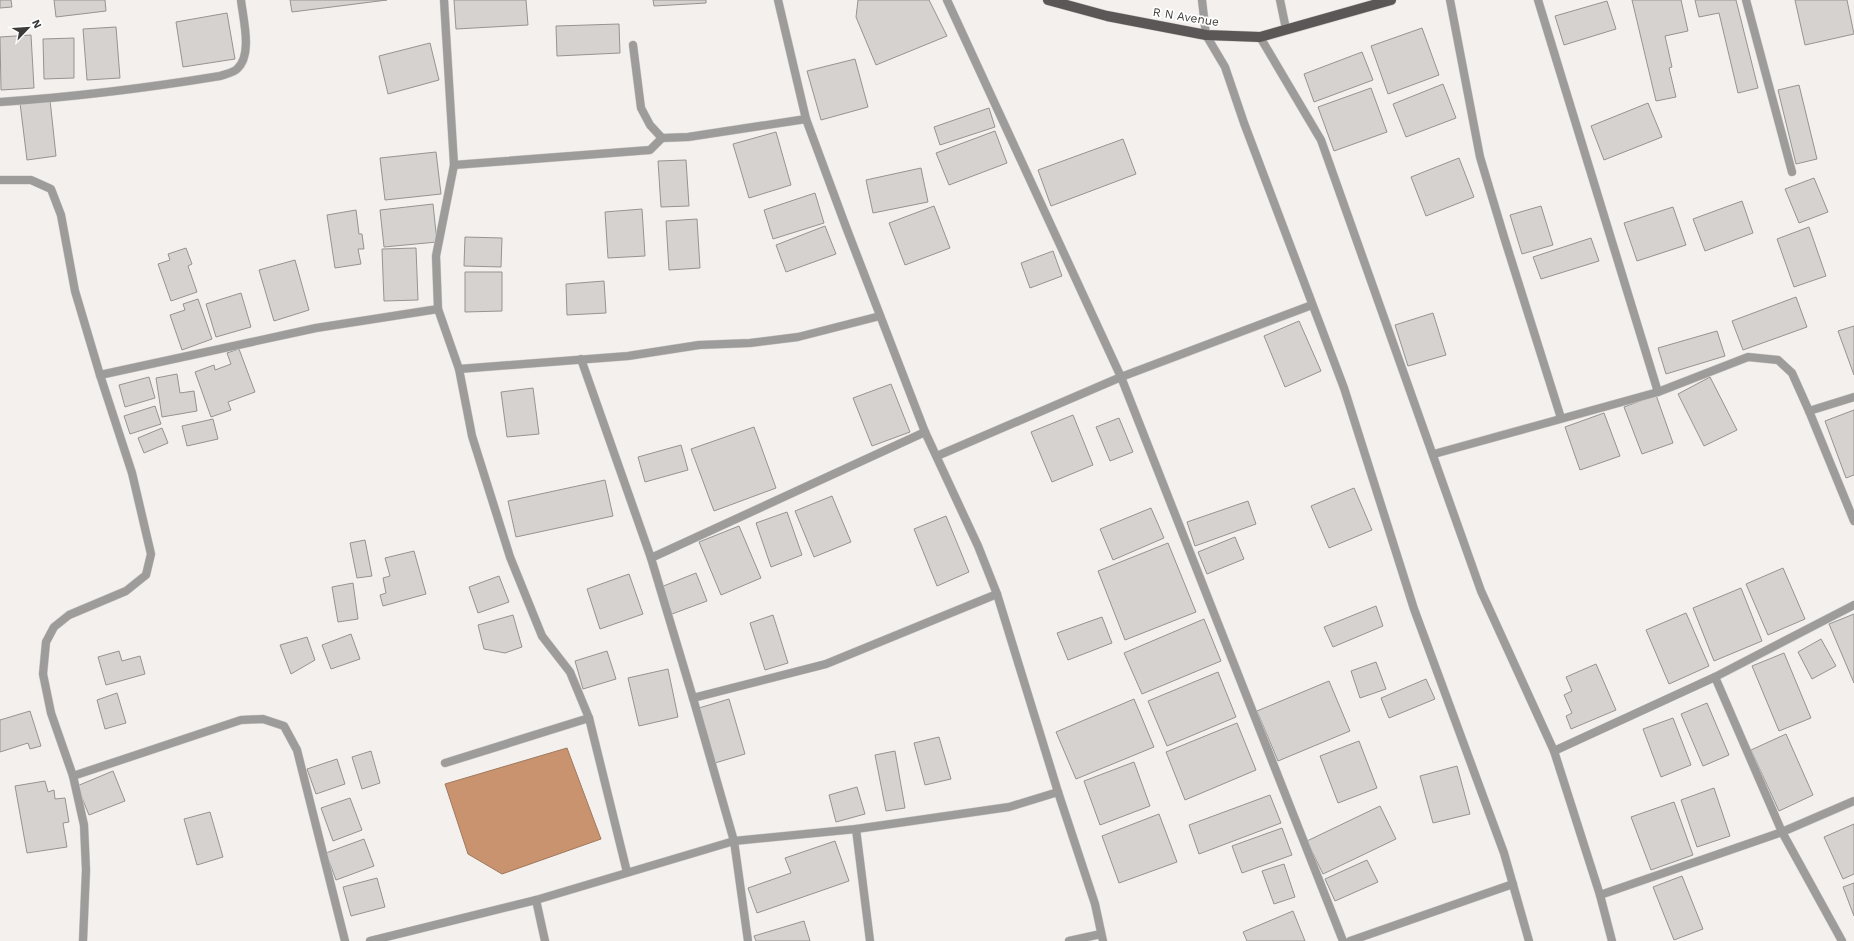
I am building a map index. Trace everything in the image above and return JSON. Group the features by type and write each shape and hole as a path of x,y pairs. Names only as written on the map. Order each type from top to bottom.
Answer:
{"main road":[{"name":"R N Avenue","path":"1048,0 1107,16 1206,35 1260,37 1391,0"}],"street":[{"path":"0,102 73,97 220,76 229,73 237,69 243,61 247,48 241,0"},
{"path":"444,0 454,165 436,256 438,309 459,369 472,436 510,557 542,636 570,672 589,718 627,872"},
{"path":"778,0 806,119 925,432 978,546 997,594 1058,792 1095,904 1102,938 1069,941"},
{"path":"947,0 1121,377 1342,941"},
{"path":"1202,0 1206,35 1225,67 1244,123 1344,388 1414,609 1504,853 1529,941"},
{"path":"1280,0 1286,29"},
{"path":"1450,0 1480,157 1561,418"},
{"path":"1538,0 1658,392"},
{"path":"1746,0 1792,172"},
{"path":"1260,37 1321,140 1434,454 1481,592 1554,750 1600,895 1612,941"},
{"path":"633,45 642,108 650,125 662,138"},
{"path":"454,165 650,150 662,138 688,137 806,119"},
{"path":"0,180 31,180 51,189 61,216 75,291 100,375 132,473 151,554 146,575 126,591 69,615 54,627 46,642 43,674 51,713 73,776 84,824 86,870 83,941"},
{"path":"937,456 1121,377 1312,305"},
{"path":"100,375 316,328 438,309"},
{"path":"459,369 628,356 699,345 750,343 798,337 880,316"},
{"path":"1434,454 1658,392 1748,357 1778,360 1792,373 1854,521"},
{"path":"581,359 651,558 693,698 734,841 748,941"},
{"path":"1809,411 1854,397"},
{"path":"651,558 925,432"},
{"path":"693,698 826,664 997,594"},
{"path":"1554,750 1715,677 1854,605"},
{"path":"1715,677 1782,832 1842,941"},
{"path":"445,763 589,718"},
{"path":"73,776 241,720 263,719 284,726 297,750 344,941"},
{"path":"370,941 536,900 734,841 856,829 1009,807 1058,792"},
{"path":"1600,895 1782,832 1854,801"},
{"path":"856,829 870,941"},
{"path":"1350,941 1513,884"},
{"path":"536,900 545,941"}],"shaded area":[{"path":"567,748 601,839 502,874 468,854 445,784"}],"building":[{"path":"0,0 11,0 12,7 0,8"},
{"path":"54,0 105,0 106,11 56,17"},
{"path":"290,0 387,0 292,12"},
{"path":"454,0 526,0 528,25 456,29"},
{"path":"653,0 706,0 706,3 654,6"},
{"path":"858,0 929,0 947,36 876,65 856,17"},
{"path":"1632,0 1681,0 1688,31 1665,36 1672,67 1669,68 1676,97 1656,101"},
{"path":"1695,0 1736,0 1758,88 1738,93 1719,13 1699,17"},
{"path":"1795,0 1847,0 1854,34 1805,45"},
{"path":"1607,1 1616,29 1564,45 1555,16"},
{"path":"227,13 235,59 183,67 176,22"},
{"path":"619,24 620,53 557,56 556,26"},
{"path":"116,27 120,78 87,80 83,29"},
{"path":"1422,28 1439,75 1388,94 1371,46"},
{"path":"31,35 34,88 1,90 0,37"},
{"path":"74,38 74,78 44,79 43,39"},
{"path":"430,43 439,80 388,94 379,56"},
{"path":"1362,52 1373,80 1314,102 1304,74"},
{"path":"855,59 868,107 821,120 807,71"},
{"path":"1443,84 1456,118 1406,137 1393,104"},
{"path":"1799,85 1817,159 1796,164 1778,90"},
{"path":"1371,88 1387,132 1334,151 1318,107"},
{"path":"50,100 56,156 27,160 20,103"},
{"path":"1648,103 1662,137 1604,160 1591,126"},
{"path":"989,108 995,127 940,145 934,127"},
{"path":"995,131 1007,163 949,185 936,153"},
{"path":"776,132 791,185 749,198 733,144"},
{"path":"1123,139 1136,174 1051,206 1038,170"},
{"path":"436,152 441,194 385,200 380,158"},
{"path":"1459,158 1474,197 1426,216 1411,177"},
{"path":"686,160 689,206 661,207 658,161"},
{"path":"921,168 928,202 873,213 866,180"},
{"path":"1814,178 1828,212 1799,223 1785,189"},
{"path":"815,193 824,223 773,239 764,210"},
{"path":"1742,201 1753,233 1705,251 1693,219"},
{"path":"433,204 437,242 384,247 380,210"},
{"path":"934,206 950,248 905,265 889,223"},
{"path":"1541,206 1553,245 1522,254 1510,215"},
{"path":"1673,207 1686,245 1637,261 1624,223"},
{"path":"642,209 645,256 608,258 605,212"},
{"path":"356,210 359,234 362,234 364,249 358,249 361,264 335,268 327,215"},
{"path":"697,219 700,268 669,270 666,221"},
{"path":"825,226 836,254 786,272 776,245"},
{"path":"1809,227 1826,276 1794,287 1777,239"},
{"path":"465,237 502,238 501,267 464,266"},
{"path":"1591,238 1599,261 1541,279 1533,257"},
{"path":"186,248 192,264 188,266 197,292 171,301 158,264 170,260 168,254"},
{"path":"416,248 418,300 384,301 382,249"},
{"path":"1053,251 1062,276 1030,288 1021,263"},
{"path":"295,260 309,310 274,321 259,270"},
{"path":"465,272 502,272 502,311 465,312"},
{"path":"604,281 606,313 567,315 566,284"},
{"path":"241,293 251,327 216,337 206,304"},
{"path":"1796,297 1807,327 1743,350 1732,321"},
{"path":"198,299 212,339 182,350 170,315 185,310 183,304"},
{"path":"1433,313 1446,355 1408,366 1395,325"},
{"path":"1299,321 1321,371 1285,387 1264,336"},
{"path":"1854,326 1854,375 1838,331"},
{"path":"1717,331 1725,356 1666,374 1658,348"},
{"path":"239,349 255,392 228,402 231,410 211,417 195,372 214,365 215,370 231,364 227,353"},
{"path":"177,374 180,393 194,391 197,411 162,417 156,378"},
{"path":"149,377 155,398 125,407 119,385"},
{"path":"1710,377 1737,430 1704,446 1678,394"},
{"path":"891,384 910,432 872,446 853,398"},
{"path":"533,388 539,434 507,437 501,392"},
{"path":"1656,395 1673,443 1642,454 1624,407"},
{"path":"155,406 161,424 130,434 124,416"},
{"path":"1854,410 1854,475 1846,478 1825,421"},
{"path":"1604,413 1620,456 1580,470 1565,427"},
{"path":"1073,415 1093,465 1052,482 1031,432"},
{"path":"1119,418 1133,452 1110,461 1096,427"},
{"path":"213,419 218,439 187,446 182,426"},
{"path":"754,427 776,488 714,511 691,449"},
{"path":"162,428 168,443 144,453 138,438"},
{"path":"681,445 688,470 645,482 638,457"},
{"path":"605,480 613,516 516,537 508,501"},
{"path":"1354,488 1372,530 1329,548 1311,506"},
{"path":"832,496 851,542 814,557 795,511"},
{"path":"1248,501 1256,524 1195,546 1187,522"},
{"path":"1151,508 1164,538 1113,560 1100,529"},
{"path":"787,512 802,555 771,567 756,523"},
{"path":"946,516 969,572 937,586 914,529"},
{"path":"739,526 761,578 721,595 699,542"},
{"path":"1235,537 1244,559 1207,574 1198,552"},
{"path":"365,540 372,576 357,578 350,543"},
{"path":"1168,543 1196,612 1125,640 1098,571"},
{"path":"414,551 426,594 383,606 380,595 386,593 383,578 390,576 385,558"},
{"path":"1783,568 1805,619 1768,635 1746,584"},
{"path":"696,573 707,601 672,614 661,587"},
{"path":"629,574 643,614 600,629 587,589"},
{"path":"499,576 509,602 478,613 469,587"},
{"path":"353,583 358,619 338,622 332,587"},
{"path":"1741,588 1762,641 1714,661 1693,608"},
{"path":"1376,606 1383,626 1333,647 1324,627"},
{"path":"1686,613 1709,666 1669,684 1646,630"},
{"path":"1854,614 1854,683 1829,624"},
{"path":"513,615 522,647 505,653 484,649 478,625"},
{"path":"773,615 788,663 765,670 750,623"},
{"path":"1102,617 1112,643 1068,660 1057,633"},
{"path":"1204,619 1221,661 1142,694 1124,653"},
{"path":"351,634 360,659 331,669 322,645"},
{"path":"307,637 315,660 291,674 280,645"},
{"path":"1821,639 1836,666 1812,679 1798,652"},
{"path":"119,651 122,661 140,656 145,674 106,685 98,657"},
{"path":"607,651 616,679 583,689 575,661"},
{"path":"1784,653 1811,718 1779,731 1752,666"},
{"path":"1376,662 1386,689 1360,698 1351,671"},
{"path":"1596,664 1616,710 1571,729 1566,716 1572,713 1564,695 1572,691 1566,677"},
{"path":"668,669 678,717 639,726 628,678"},
{"path":"1218,672 1236,717 1167,746 1148,701"},
{"path":"1426,679 1435,699 1389,718 1381,698"},
{"path":"1329,681 1350,731 1278,761 1257,711"},
{"path":"117,693 126,723 105,729 97,700"},
{"path":"729,699 745,754 715,763 699,708"},
{"path":"1134,699 1154,747 1076,779 1056,732"},
{"path":"1707,703 1729,755 1703,766 1681,714"},
{"path":"30,711 41,746 30,749 28,743 0,752 0,720"},
{"path":"1673,718 1691,765 1661,777 1643,729"},
{"path":"1237,723 1256,770 1185,800 1166,752"},
{"path":"1786,734 1813,795 1779,811 1751,750"},
{"path":"939,737 951,779 925,785 914,743"},
{"path":"1359,741 1377,788 1338,803 1320,756"},
{"path":"371,751 380,783 362,789 352,757"},
{"path":"895,751 905,808 886,811 875,755"},
{"path":"337,759 345,784 316,794 307,769"},
{"path":"1134,762 1150,806 1100,825 1084,781"},
{"path":"1457,766 1470,814 1433,823 1420,776"},
{"path":"113,771 125,801 89,815 77,786"},
{"path":"45,781 48,792 54,790 55,799 65,798 69,822 63,823 67,847 27,853 15,786"},
{"path":"857,787 865,814 836,822 829,795"},
{"path":"1714,788 1730,836 1697,847 1681,800"},
{"path":"1270,795 1281,823 1199,854 1189,825"},
{"path":"350,798 362,830 333,841 321,808"},
{"path":"1674,802 1693,855 1651,870 1631,817"},
{"path":"1380,806 1396,839 1323,874 1307,841"},
{"path":"210,812 223,857 197,865 184,819"},
{"path":"1159,814 1177,862 1119,883 1102,836"},
{"path":"1854,824 1854,874 1843,879 1824,837"},
{"path":"1282,828 1292,855 1242,873 1232,846"},
{"path":"364,839 374,866 336,880 326,853"},
{"path":"835,841 849,881 757,913 748,888 791,873 785,858"},
{"path":"1367,860 1378,882 1335,901 1325,879"},
{"path":"1284,864 1295,897 1274,904 1262,871"},
{"path":"1682,876 1703,929 1674,940 1653,887"},
{"path":"377,878 385,907 351,916 343,887"},
{"path":"1854,883 1854,916 1843,887"},
{"path":"1293,911 1305,941 1247,941 1243,932"},
{"path":"804,921 810,941 756,941 754,936"}]}
